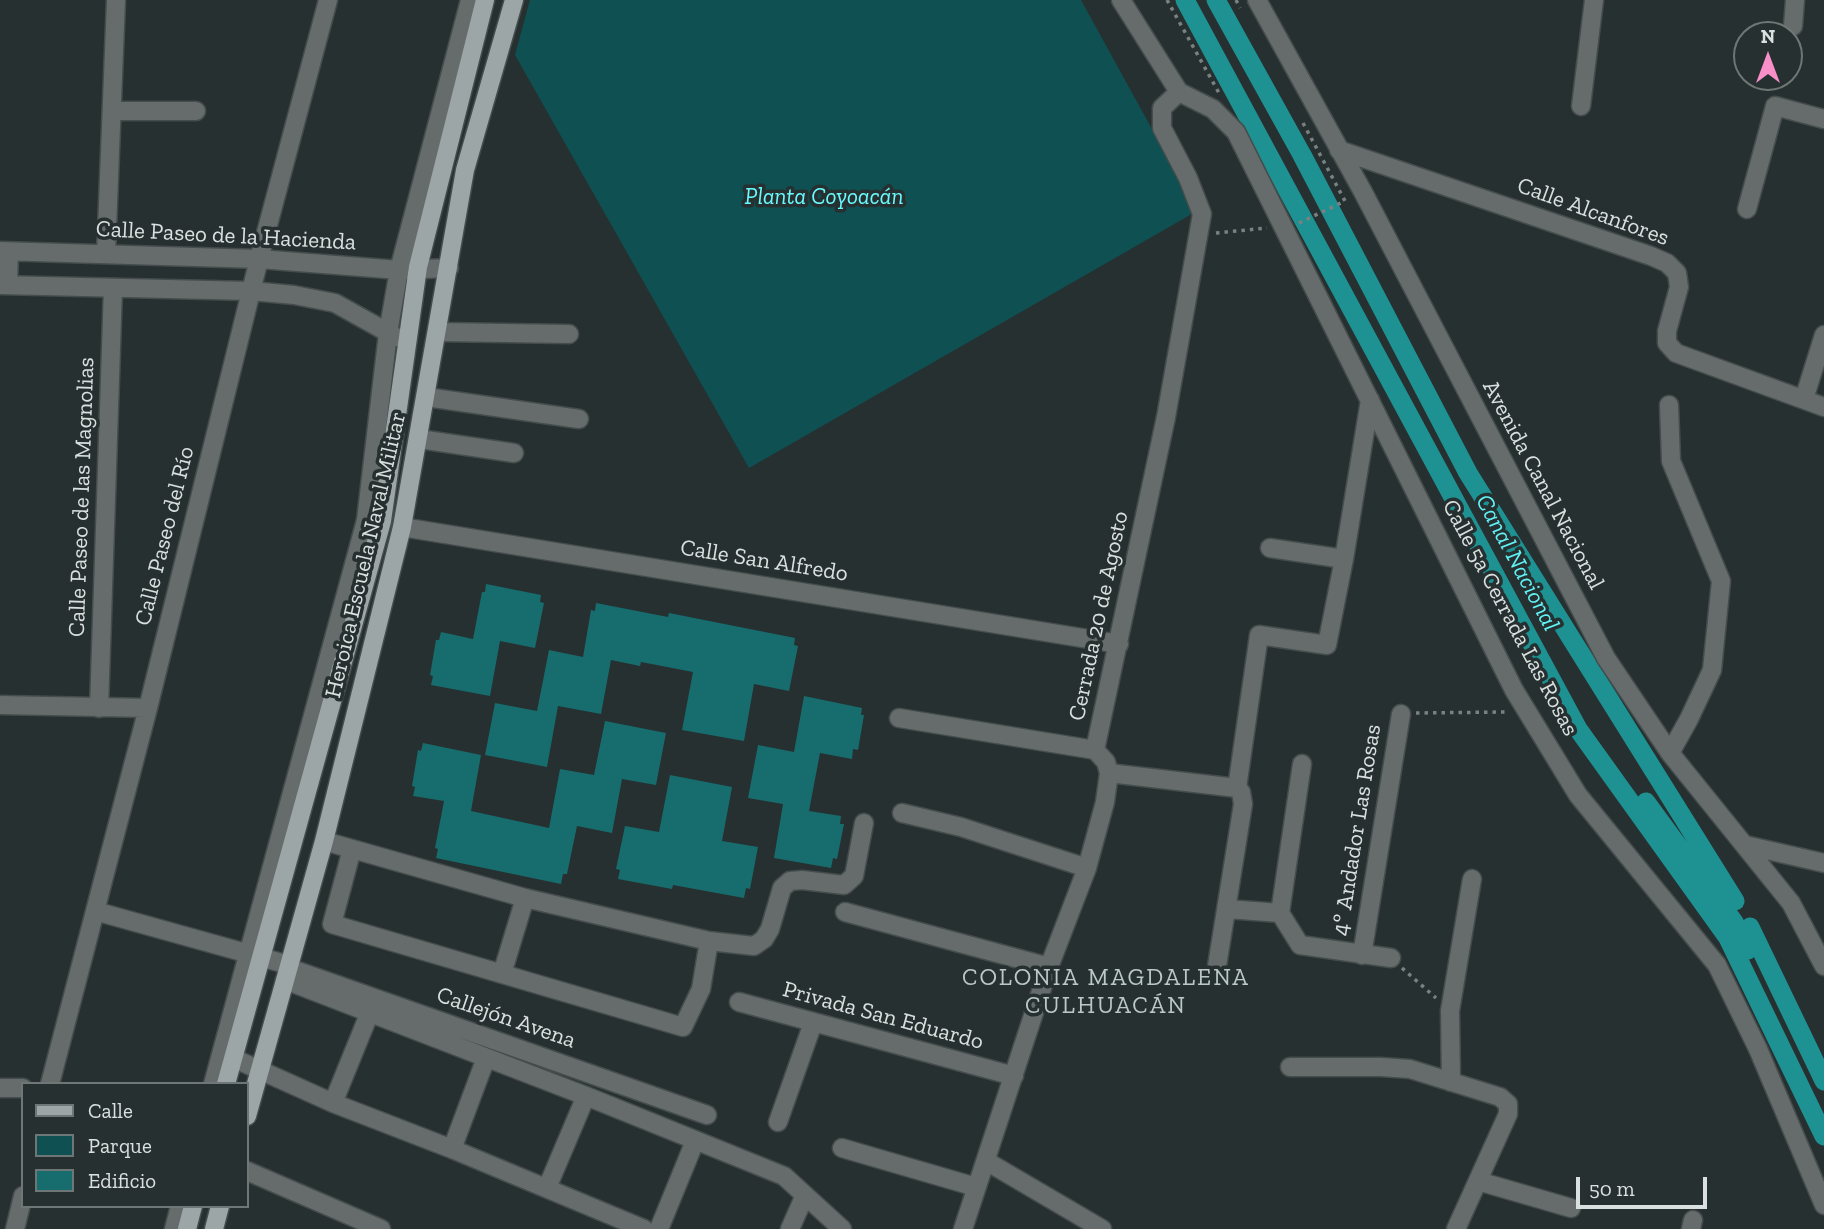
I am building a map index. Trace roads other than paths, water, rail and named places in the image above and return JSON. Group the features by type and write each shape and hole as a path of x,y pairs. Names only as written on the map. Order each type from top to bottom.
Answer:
{"main road":[{"name":"Heroica Escuela Naval Militar","path":"227,1082 254,956 382,521 418,267 485,0"},
{"name":"Heroica Escuela Naval Militar","path":"248,1113 324,841 402,527 465,170 514,0"},
{"path":"187,1229 192,1208"},
{"path":"214,1229 219,1208"}],"street":[{"path":"106,254 116,0"},
{"name":"Calle Paseo del Río","path":"51,1082 148,708 259,259 328,0"},
{"name":"Heroica Escuela Naval Militar","path":"214,1082 254,956 366,520 388,333 399,270 470,0"},
{"path":"1121,0 1179,92"},
{"name":"Avenida Canal Nacional","path":"1258,0 1605,658 1670,753 1791,903 1824,966"},
{"path":"1581,106 1594,0"},
{"path":"1793,21 1795,0"},
{"name":"Calle 5a Cerrada Las Rosas","path":"1179,92 1213,109 1236,132 1292,225 1370,400 1514,690 1578,795 1717,965 1758,1049 1824,1205"},
{"name":"Cerrada 20 de Agosto","path":"1109,773 1106,762 1095,750 1166,417 1202,214 1188,178 1162,128 1162,108 1179,92"},
{"path":"1746,209 1775,106 1824,119"},
{"path":"112,111 196,111"},
{"name":"Calle Alcanfores","path":"1339,150 1667,263 1677,274 1679,286 1667,331 1667,343 1676,353 1824,407"},
{"path":"5,252 4,285 251,291 294,295 335,303 407,344"},
{"name":"Calle Paseo de la Hacienda","path":"5,252 259,259 399,270 418,267 449,268"},
{"name":"Calle Paseo de las Magnolias","path":"99,708 113,288"},
{"path":"438,332 569,334"},
{"path":"1804,399 1824,335"},
{"path":"426,397 579,419"},
{"path":"1217,966 1227,909 1259,635 1326,645 1345,559 1370,400"},
{"path":"1669,405 1671,461 1721,581 1712,670 1670,753"},
{"path":"419,439 514,453"},
{"name":"Calle San Alfredo","path":"402,527 1119,643"},
{"path":"1270,548 1345,559"},
{"path":"0,705 148,708"},
{"name":"4º Andador Las Rosas","path":"1362,955 1401,714"},
{"path":"899,718 1095,750"},
{"path":"1302,764 1280,913 1300,945 1391,958"},
{"path":"963,1229 1049,967 1087,868 1105,802 1109,773 1240,796"},
{"path":"902,813 961,827 1087,868"},
{"path":"324,841 525,898 709,941 754,946 764,939 770,929 782,888 790,881 844,884 855,876 864,823"},
{"path":"1745,845 1823,858"},
{"path":"352,849 332,924 683,1027 701,989 709,941"},
{"path":"1451,1083 1450,1011 1472,879"},
{"path":"502,974 525,898"},
{"path":"1227,909 1280,913"},
{"path":"95,911 254,956 370,1012 784,1176 842,1229"},
{"path":"845,912 1049,967"},
{"name":"Callejón Avena","path":"288,971 707,1115"},
{"name":"Privada San Eduardo","path":"739,1002 1014,1076"},
{"path":"333,1103 370,1012"},
{"path":"778,1122 813,1023"},
{"path":"233,1058 260,1073 643,1229"},
{"path":"452,1149 486,1058"},
{"path":"1290,1067 1410,1069 1500,1097 1508,1104 1508,1114 1456,1229"},
{"path":"0,1088 21,1088"},
{"path":"547,1188 586,1096"},
{"path":"659,1229 695,1141"},
{"path":"842,1148 976,1187"},
{"path":"986,1161 1102,1229"},
{"path":"248,1171 381,1229"},
{"path":"1478,1181 1571,1208"},
{"path":"790,1229 805,1195"},
{"path":"15,1229 21,1204"},
{"path":"174,1229 179,1208"}],"waterway":[{"name":"Canal Nacional","path":"1185,0 1578,729 1728,938 1824,1136"},
{"name":"Canal Nacional","path":"1216,0 1302,155 1468,473 1735,901"},
{"name":"Canal Nacional","path":"1646,802 1734,922 1748,950"},
{"name":"Canal Nacional","path":"1750,927 1824,1081"}],"district":[{"name":"COLONIA MAGDALENA CULHUACÁN","path":"1106,992"}],"park label":[{"name":"Planta Coyoacán","path":"824,197"}]}
